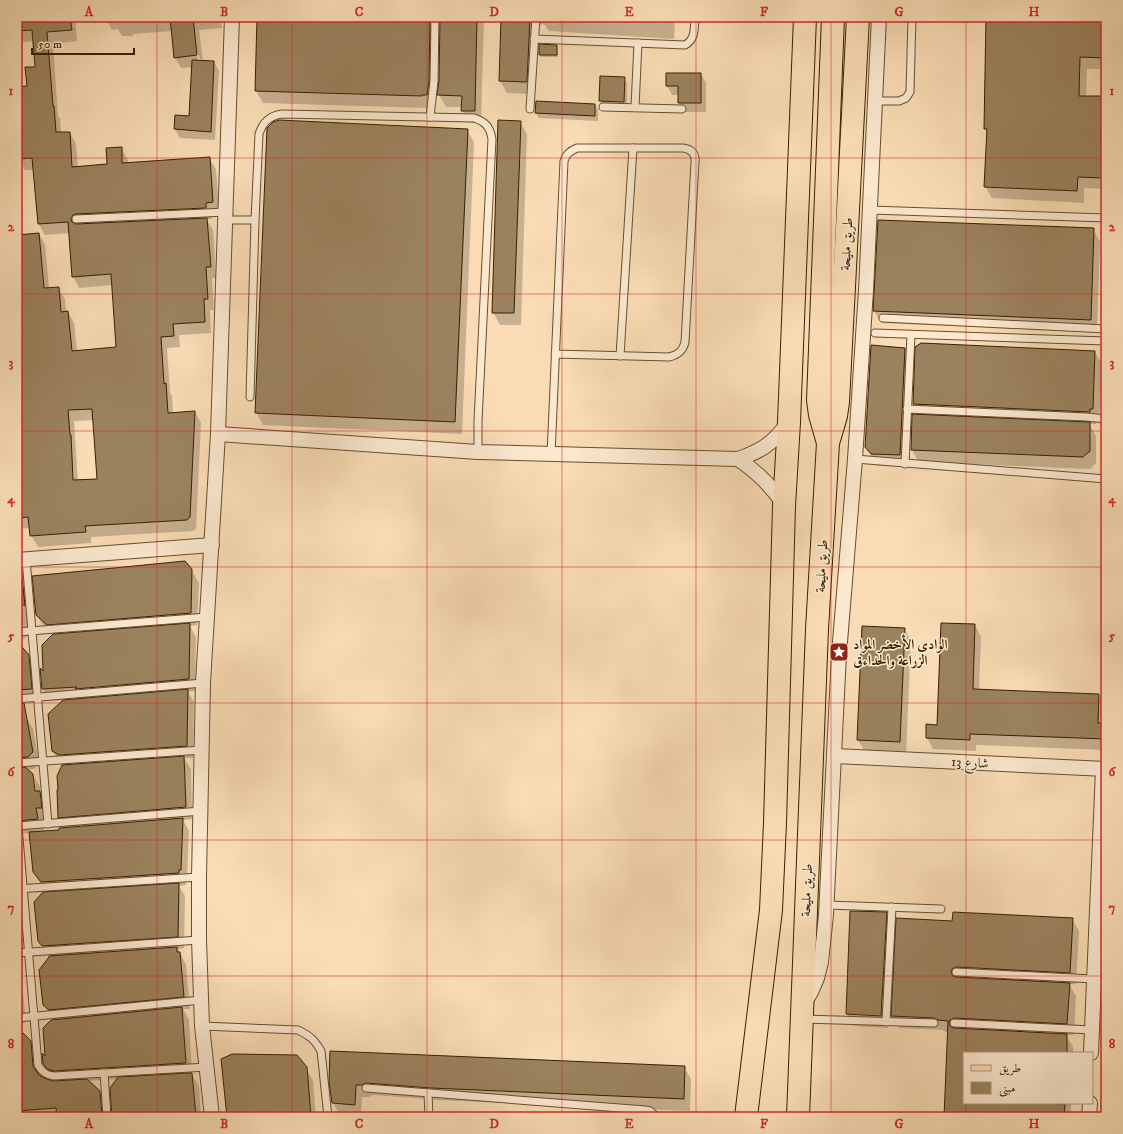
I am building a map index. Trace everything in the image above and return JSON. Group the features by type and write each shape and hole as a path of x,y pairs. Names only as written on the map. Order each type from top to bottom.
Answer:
{"main road":[{"path":"746,1117 771,910 784,506 789,422 805,17"},
{"path":"828,443 820,415 818,400 833,17"},
{"name":"طريق مليحة","path":"798,1117 817,629 828,443 836,416 838,402 858,17"}],"street":[{"path":"212,1117 202,1026 199,940 199,877 204,683 218,434 232,17"},
{"path":"802,1013 817,978 825,933 839,654 855,460 866,290 879,17"},
{"path":"218,434 478,452 738,459 754,454 767,446 779,435 789,422"},
{"path":"738,459 760,475 784,506"},
{"path":"21,560 212,545"},
{"name":"شارع 13","path":"835,756 1105,769"},
{"path":"1091,1052 1105,769"},
{"path":"1089,1117 1090,1104"}],"lane":[{"path":"430,117 434,81 435,17"},
{"path":"530,109 536,17"},
{"path":"534,39 685,45 693,37 695,17"},
{"path":"875,101 899,100 906,98 910,92 912,17"},
{"path":"635,107 638,44"},
{"path":"603,106 682,109"},
{"path":"250,397 255,220 259,134 261,126 266,120 274,115 282,114 474,118 487,125 491,132 492,139 478,421 478,452"},
{"path":"551,455 555,354 564,161 568,153 577,148 687,148 694,153 696,157 684,347 678,354 669,357 555,354"},
{"path":"620,356 633,148"},
{"path":"870,210 1106,218"},
{"path":"76,219 226,216 255,220"},
{"path":"883,318 1106,329"},
{"path":"875,334 1106,341"},
{"path":"905,464 911,335"},
{"path":"908,409 1106,419"},
{"path":"855,460 1106,479"},
{"path":"21,560 32,630 48,824"},
{"path":"17,632 207,617"},
{"path":"17,699 204,683"},
{"path":"17,763 202,750"},
{"path":"201,811 18,826 20,889 29,952 38,1064 44,1073 49,1076 54,1076 207,1067"},
{"path":"20,889 199,877"},
{"path":"827,905 940,909"},
{"path":"886,1022 892,907"},
{"path":"17,953 199,940"},
{"path":"956,972 1094,979"},
{"path":"17,1018 202,1000"},
{"path":"802,1013 886,1022 934,1023"},
{"path":"954,1023 1092,1030"},
{"path":"202,1026 298,1030 308,1035 316,1042 321,1051 328,1117"},
{"path":"104,1073 107,1117"},
{"path":"366,1088 645,1110 650,1111 657,1117"},
{"path":"428,1093 429,1117"}],"building":[{"path":"17,17 70,17 72,30 47,32 56,132 70,132 72,167 107,164 106,148 122,147 122,163 210,157 213,202 206,203 206,208 76,214 73,215 71,219 72,222 76,224 207,218 211,267 206,267 208,299 204,299 205,322 173,324 174,336 161,337 164,384 166,383 168,413 195,411 190,517 187,520 85,526 86,532 30,536 28,517 17,518 17,235 39,233 44,288 59,287 61,312 68,311 72,351 116,347 111,274 72,277 68,222 38,224 32,158 18,159 17,87 27,86 25,67 35,67 32,30 17,31","holes":["92,409 97,479 73,480 71,435 68,410"]},
{"path":"170,17 193,17 197,55 174,58"},
{"path":"257,17 430,17 429,81 427,95 255,91"},
{"path":"440,17 477,17 475,111 461,111 462,96 437,95 439,81"},
{"path":"501,17 530,17 527,82 499,81"},
{"path":"986,17 1105,20 1104,58 1080,57 1079,96 1102,96 1101,142 1104,142 1103,178 1078,177 1077,191 984,187 987,129 984,129"},
{"path":"539,44 557,45 557,55 539,55"},
{"path":"192,60 214,61 211,132 174,129 175,115 189,116"},
{"path":"666,73 701,73 701,103 678,103 678,86 666,86"},
{"path":"600,76 625,77 624,102 599,101"},
{"path":"536,101 595,104 595,116 535,113"},
{"path":"279,120 468,129 455,422 255,413 267,128 273,122"},
{"path":"498,120 521,121 514,313 492,313"},
{"path":"878,220 1094,228 1091,320 873,311"},
{"path":"921,343 1095,351 1093,409 1090,409 1090,412 913,404 915,347"},
{"path":"871,345 905,348 900,455 871,454 865,447"},
{"path":"912,414 1090,422 1090,451 1083,457 911,450"},
{"path":"185,561 192,569 191,613 47,625 36,615 32,576"},
{"path":"22,577 25,606 17,600 17,578"},
{"path":"190,623 189,679 75,689 77,687 42,689 40,668 43,671 42,645 53,634"},
{"path":"941,623 975,624 973,689 1099,694 1098,723 1106,723 1106,739 970,734 970,740 926,738 926,724 937,725"},
{"path":"862,626 905,628 900,742 857,740"},
{"path":"17,641 29,655 32,689 17,690"},
{"path":"188,689 187,746 59,755 52,751 48,714 63,700"},
{"path":"24,703 33,752 28,757 17,758 17,704"},
{"path":"184,756 186,807 58,818 57,776 62,765"},
{"path":"25,767 33,774 35,791 40,791 42,808 36,808 38,819 17,821 17,768"},
{"path":"183,818 181,870 179,870 179,873 41,882 33,872 29,832 59,830 59,828"},
{"path":"179,883 178,937 42,946 38,941 34,902 43,892"},
{"path":"850,911 887,912 881,1016 846,1014"},
{"path":"953,912 1073,918 1070,973 956,967 952,969 951,972 953,976 956,977 1070,983 1067,1024 954,1018 950,1020 949,1023 951,1027 954,1028 1067,1034 1067,1052 963,1052 963,1104 1065,1104 1064,1117 944,1117 948,1021 934,1018 891,1016 896,918 952,921"},
{"path":"177,947 177,952 180,952 184,997 49,1010 43,1005 39,970 49,956"},
{"path":"182,1007 186,1063 54,1071 47,1069 43,1063 42,1053 45,1056 43,1028 51,1020"},
{"path":"17,1027 31,1041 33,1066 39,1075 53,1081 87,1079 100,1091 102,1117 57,1117 56,1108 17,1111"},
{"path":"330,1051 685,1066 684,1099 431,1088 366,1083 356,1085 355,1105 332,1103 329,1082"},
{"path":"232,1054 297,1055 307,1067 311,1117 227,1117 221,1059"},
{"path":"192,1073 196,1117 112,1117 110,1088 118,1077"}],"place":[{"name":"الوادى الأخضر المواد الزراعة والحداءق","path":"839,652"}]}
